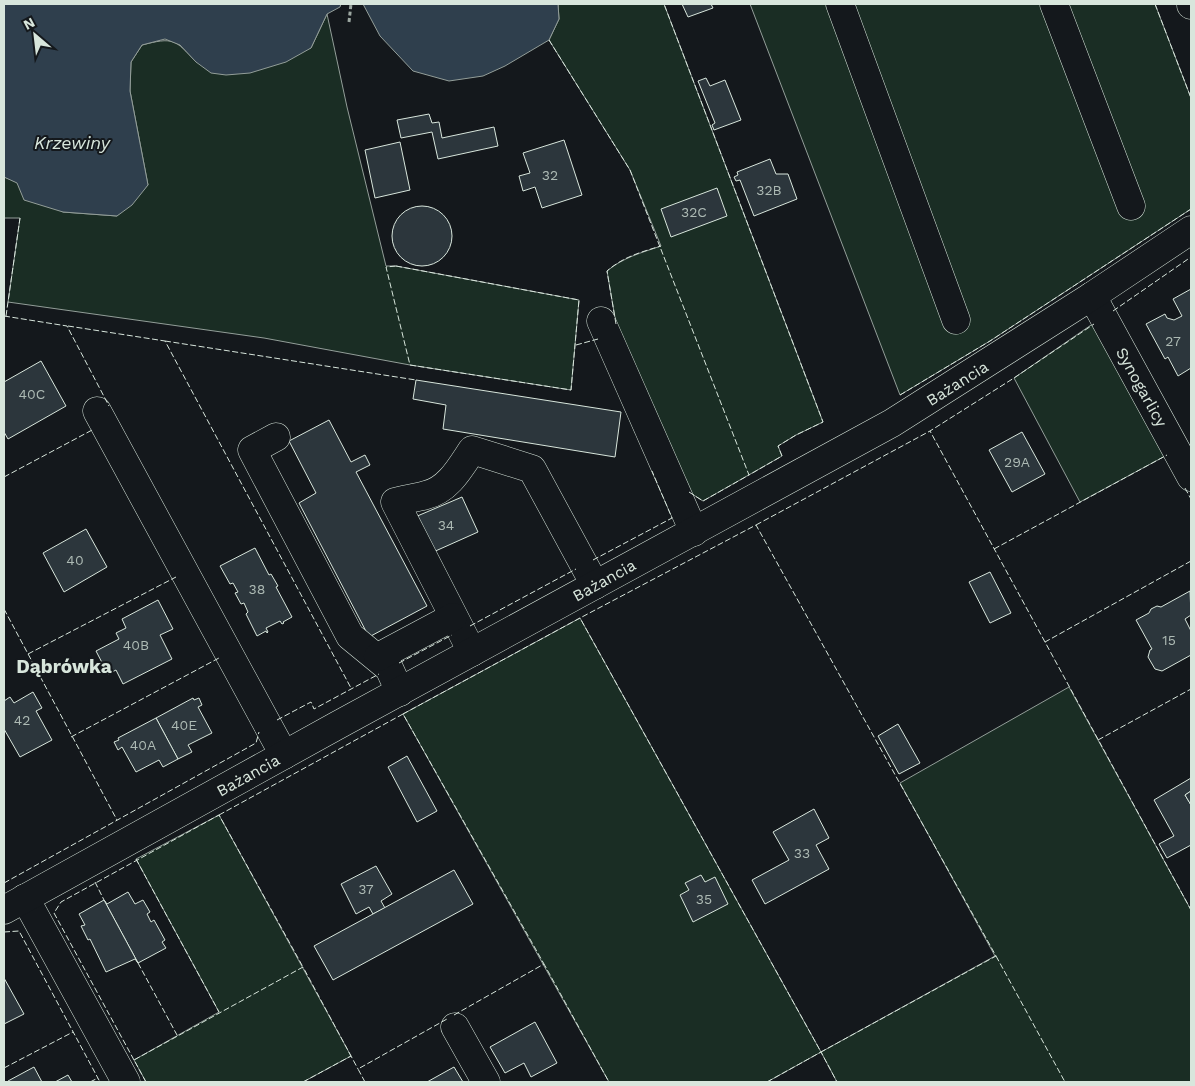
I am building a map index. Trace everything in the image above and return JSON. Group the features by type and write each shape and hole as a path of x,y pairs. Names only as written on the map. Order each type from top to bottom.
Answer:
{"street":[{"path":"840,4 956,320"},
{"path":"1054,4 1131,206"},
{"name":"Bażancia","path":"14,904 892,423 1092,296 1191,230"},
{"name":"Synogarlicy","path":"1092,296 1191,477"},
{"path":"600,321 694,532"},
{"path":"97,411 284,755"},
{"path":"276,437 252,450 350,636 390,668 400,692"},
{"path":"472,652 395,502 428,495 442,488 454,478 472,450 532,469 595,585"},
{"path":"378,658 454,617"},
{"path":"14,904 126,1082"},
{"path":"455,1027 486,1082"}],"path":[{"path":"349,22 351,4"}],"green space":[{"path":"558,4 664,4 823,422 778,446 782,456 703,501 689,492 618,335 607,271 626,259 661,246 630,170 549,40 559,19"},
{"path":"750,4 1155,4 1191,98 1191,209 990,341 900,395"},
{"path":"327,14 347,107 386,266 396,266 579,300 571,390 410,365 264,338 8,302 20,218 4,218 4,177 17,182 63,212 117,216 148,185 130,91 131,62 142,45 161,41 173,42 178,44 196,62 311,48"},
{"path":"1094,323 1167,455 1080,502 1014,378"},
{"path":"580,618 821,1052 767,1082 609,1082 403,714"},
{"path":"1069,687 1191,910 1191,1082 837,1082 821,1052 995,956 900,783"},
{"path":"219,815 351,1056 303,1082 146,1082 134,1060 219,1012 136,859"}],"water":[{"name":"Krzewiny","path":"4,4 341,4 340,7 327,14 311,48 286,62 250,73 226,75 211,73 196,62 180,45 165,39 142,45 131,62 130,91 148,185 132,205 117,216 63,212 24,200 17,183 4,177"},
{"path":"363,4 558,4 559,19 549,40 505,66 483,76 449,81 413,71 380,36"}],"building":[{"path":"682,4 711,4 713,8 688,17"},
{"path":"706,78 710,86 725,80 741,120 714,130 712,125 715,123 698,81"},
{"path":"429,114 432,123 439,122 442,138 494,127 498,146 438,159 432,132 401,138 397,120"},
{"path":"564,140 582,195 542,208 535,187 523,191 519,176 530,173 523,153"},
{"path":"400,142 410,190 375,198 365,150"},
{"path":"770,159 776,174 788,174 797,199 754,216 740,180 736,181 734,177 738,175 737,172"},
{"path":"717,188 727,216 671,237 661,209"},
{"path":"416,206 428,206 439,211 447,219 452,230 450,248 439,261 428,266 416,266 405,261 397,253 392,242 392,230 397,219 405,211"},
{"path":"1191,289 1191,368 1178,376 1168,357 1165,359 1146,324 1165,314 1167,318 1174,320 1182,316 1173,299"},
{"path":"41,361 66,406 8,439 4,432 4,382"},
{"path":"416,380 621,412 615,457 443,429 446,405 413,399"},
{"path":"329,420 351,462 365,455 370,465 356,472 427,606 369,637 299,503 316,493 289,441"},
{"path":"1022,432 1045,474 1012,492 989,450"},
{"path":"462,497 478,532 431,553 415,517"},
{"path":"86,529 107,567 64,592 43,553"},
{"path":"255,548 269,575 271,574 278,586 276,587 292,617 282,624 280,621 266,628 267,633 266,631 257,636 246,614 248,612 244,603 241,604 235,593 238,592 233,583 230,584 220,566"},
{"path":"990,572 1011,613 990,623 969,582"},
{"path":"1190,591 1191,615 1185,619 1191,631 1191,655 1162,671 1155,669 1148,657 1152,649 1136,620 1149,613 1151,609 1157,606 1161,607"},
{"path":"158,600 173,629 160,635 172,659 123,684 116,670 108,674 96,651 119,639 116,633 126,628 122,619"},
{"path":"33,692 42,708 36,711 52,740 20,757 4,729 4,701 10,697 14,703"},
{"path":"193,698 194,700 199,698 202,705 198,707 212,733 188,745 192,752 178,759 156,718"},
{"path":"156,718 178,759 163,767 159,760 136,772 122,747 118,750 114,742"},
{"path":"898,724 920,763 899,774 878,736"},
{"path":"407,756 437,811 417,822 388,767"},
{"path":"1191,778 1191,791 1185,795 1191,805 1191,845 1167,858 1159,844 1174,836 1154,800"},
{"path":"1191,791 1191,805 1185,795"},
{"path":"814,809 829,838 816,845 829,869 765,904 752,880 789,860 773,832"},
{"path":"376,866 392,894 381,901 385,908 373,914 369,907 356,914 341,884"},
{"path":"454,870 473,904 333,980 314,946"},
{"path":"701,875 705,882 715,877 728,904 693,922 680,895 689,890 685,883"},
{"path":"128,892 135,904 143,900 150,912 147,914 151,922 154,920 165,940 162,942 166,948 138,963 104,900 107,904"},
{"path":"104,900 138,963 135,959 106,972 90,939 88,940 81,926 85,925 79,914"},
{"path":"4,978 24,1014 4,1024"},
{"path":"535,1022 557,1063 531,1077 524,1063 505,1073 490,1047"},
{"path":"34,1067 42,1082 8,1081"},
{"path":"454,1067 463,1082 427,1082"},
{"path":"68,1075 72,1082 55,1082"}],"fence":[{"path":"549,40 630,170 749,475 782,456 778,446 823,422 664,4"},
{"path":"1155,4 1191,98"},
{"path":"900,395 990,341 1191,209"},
{"path":"6,316 20,218"},
{"path":"616,324 607,271 626,259 661,246"},
{"path":"1113,311 1191,257"},
{"path":"396,266 579,300 571,390 410,365 386,267 396,266"},
{"path":"4,316 67,326 109,406"},
{"path":"1045,642 930,431 1014,378 1094,324"},
{"path":"68,326 165,341 351,688"},
{"path":"576,345 598,339"},
{"path":"165,341 416,380"},
{"path":"4,477 94,429"},
{"path":"756,525 930,431"},
{"path":"994,549 1167,455"},
{"path":"593,560 672,518 652,471"},
{"path":"689,492 703,501 749,475"},
{"path":"1185,488 1191,499"},
{"path":"403,714 580,618 756,525 996,956 821,1052 580,618"},
{"path":"1191,561 1045,642 1191,910"},
{"path":"470,626 576,569"},
{"path":"28,654 176,577"},
{"path":"4,609 117,820"},
{"path":"399,663 452,635"},
{"path":"71,737 219,658"},
{"path":"277,720 311,702 314,709 379,674"},
{"path":"1098,740 1191,689"},
{"path":"219,815 403,714 544,964"},
{"path":"4,883 256,743 259,732"},
{"path":"134,1060 54,913 61,902 219,815 303,967"},
{"path":"136,859 219,1012"},
{"path":"95,882 104,900"},
{"path":"4,932 19,931 100,1082"},
{"path":"996,956 1065,1082"},
{"path":"138,963 177,1035"},
{"path":"454,1015 544,964 609,1082"},
{"path":"146,1082 134,1060 303,967 351,1056"},
{"path":"365,1082 358,1069 447,1019"},
{"path":"4,1068 73,1032"},
{"path":"767,1082 821,1052 837,1082"},
{"path":"303,1082 351,1056 358,1069"},
{"path":"90,1082 98,1078"}],"district":[{"name":"Dąbrówka","path":"64,666"}]}
